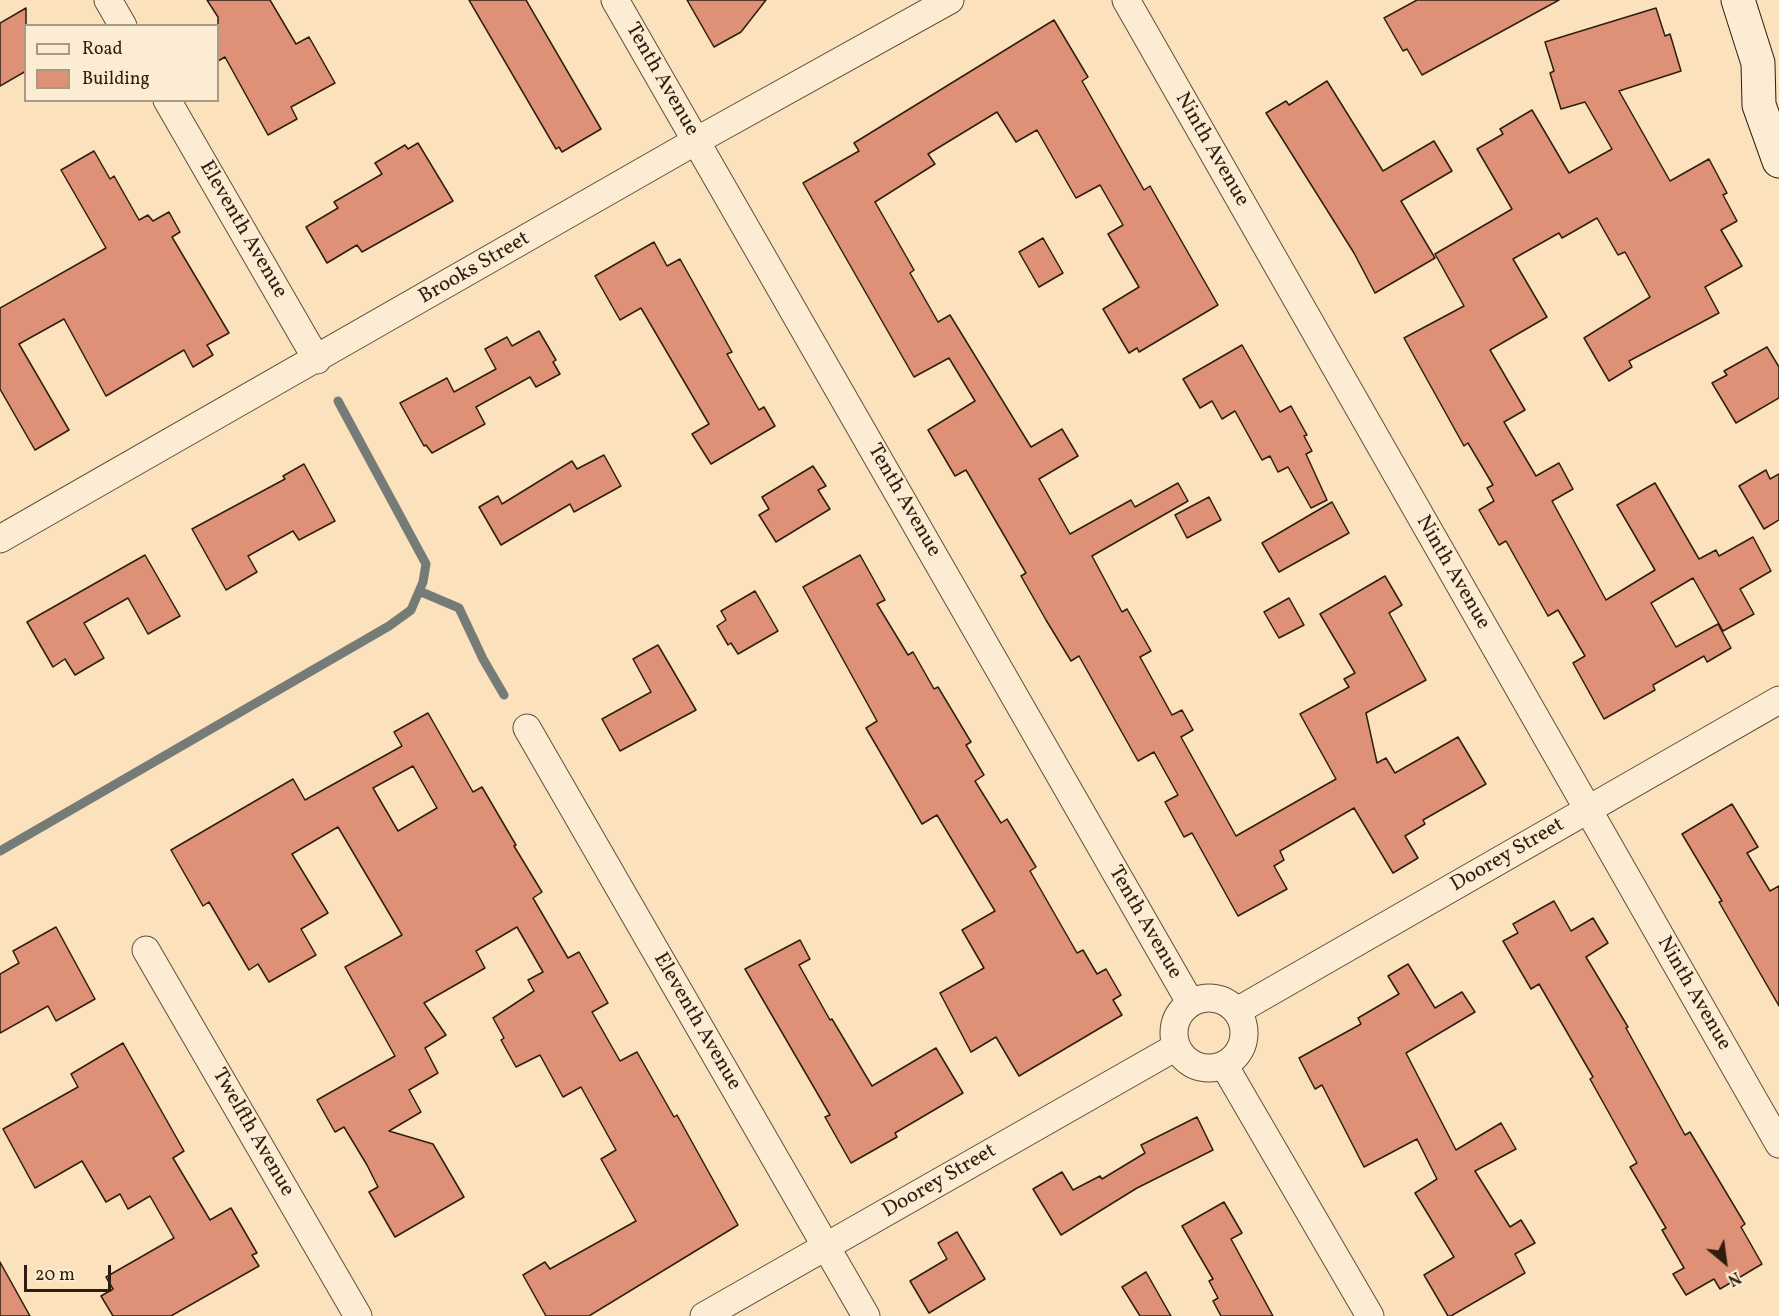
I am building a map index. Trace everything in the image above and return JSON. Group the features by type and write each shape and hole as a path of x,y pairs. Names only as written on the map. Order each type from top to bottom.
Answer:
{"main road":[{"path":"1738,0 1769,74 1759,105 1779,161"}],"street":[{"path":"108,0 122,24"},
{"name":"Tenth Avenue","path":"615,0 1190,1002"},
{"name":"Brooks Street","path":"0,539 317,360 696,141 950,0"},
{"name":"Ninth Avenue","path":"1126,0 1779,1144"},
{"name":"Eleventh Avenue","path":"167,102 317,360"},
{"name":"Doorey Street","path":"1237,1011 1779,700"},
{"name":"Eleventh Avenue","path":"527,728 866,1316"},
{"name":"Twelfth Avenue","path":"146,950 358,1316"},
{"path":"1210,997 1229,1003 1242,1020 1243,1041 1239,1051 1224,1065 1213,1068 1191,1064 1176,1047 1173,1027 1182,1009 1190,1002 1210,997"},
{"name":"Doorey Street","path":"704,1316 1176,1047"},
{"path":"1224,1065 1370,1316"}],"building":[{"path":"207,0 270,0 296,44 309,37 335,83 291,107 297,119 268,135 225,57 219,60 218,17"},
{"path":"469,0 526,0 601,129 562,152 559,147 556,149"},
{"path":"687,0 766,0 741,32 714,47"},
{"path":"1417,0 1559,0 1422,75 1407,49 1403,51 1384,18"},
{"path":"26,8 24,72 0,86 0,23"},
{"path":"1656,8 1665,36 1670,34 1681,71 1619,91 1670,181 1709,159 1727,193 1723,195 1737,221 1721,230 1742,266 1705,287 1719,313 1629,361 1632,367 1609,381 1584,338 1650,297 1625,252 1618,255 1597,218 1562,238 1559,233 1513,259 1547,317 1490,350 1525,410 1504,422 1536,476 1559,463 1573,489 1552,501 1606,600 1655,570 1617,505 1655,483 1699,559 1716,550 1719,556 1753,537 1771,571 1740,589 1754,614 1723,631 1693,578 1651,603 1676,647 1718,624 1731,648 1707,662 1704,656 1653,685 1655,690 1604,719 1573,663 1585,656 1558,610 1548,616 1506,541 1499,545 1479,510 1494,501 1487,488 1493,485 1468,443 1464,446 1404,338 1464,306 1435,254 1512,209 1477,149 1503,134 1500,129 1532,110 1569,173 1612,149 1585,102 1561,109 1550,73 1554,71 1545,42"},
{"path":"1054,20 1088,77 1082,81 1144,190 1150,186 1218,305 1139,352 1137,348 1129,353 1103,309 1139,287 1108,234 1123,225 1100,185 1076,198 1037,130 1016,142 997,112 928,154 935,164 875,202 914,270 910,273 938,322 950,315 1031,447 1062,429 1078,456 1039,479 1070,534 1131,500 1135,507 1178,483 1188,501 1092,556 1122,612 1127,609 1151,651 1140,657 1172,715 1182,710 1193,730 1181,737 1236,836 1336,779 1300,714 1349,687 1344,679 1355,673 1320,614 1385,576 1402,605 1389,613 1426,680 1366,713 1377,763 1386,758 1395,773 1458,737 1486,784 1423,820 1425,824 1405,836 1418,858 1393,873 1354,808 1280,851 1284,860 1274,866 1287,889 1238,916 1192,833 1184,837 1165,802 1178,795 1154,752 1138,761 1079,656 1071,661 1046,620 1021,576 1026,573 966,470 955,476 928,430 975,401 949,358 914,377 803,183 859,151 854,143"},
{"path":"1327,81 1383,171 1434,141 1452,171 1401,201 1435,258 1375,293 1354,253 1266,113 1286,101 1289,105"},
{"path":"418,143 453,201 362,252 357,245 327,263 306,227 338,208 334,202 382,174 375,163 405,145 408,149"},
{"path":"94,151 110,179 114,176 139,220 148,215 153,221 169,212 180,232 172,237 229,333 207,345 213,355 193,367 184,350 106,396 64,319 19,344 69,430 35,450 0,389 0,308 106,248 61,170"},
{"path":"1043,238 1063,273 1039,287 1019,252"},
{"path":"654,242 667,266 680,259 732,352 727,354 759,410 764,407 775,426 711,464 692,434 709,424 641,308 620,320 595,276"},
{"path":"539,331 556,360 553,362 560,374 536,387 530,377 476,407 485,424 432,453 426,445 424,446 400,403 447,378 454,392 496,369 485,349 507,337 512,346"},
{"path":"1242,345 1280,412 1291,406 1307,435 1304,436 1312,451 1306,454 1327,500 1311,508 1288,467 1278,472 1270,456 1262,460 1235,411 1222,419 1212,401 1200,408 1183,379"},
{"path":"1767,347 1779,367 1779,398 1736,423 1712,383 1727,375 1724,371"},
{"path":"604,455 621,486 574,512 570,504 501,545 479,507 498,496 502,504 572,461 577,469"},
{"path":"304,464 335,521 299,540 293,531 248,556 257,572 226,590 192,529 285,479 283,476"},
{"path":"813,466 826,486 818,490 830,509 776,542 759,515 769,509 762,497"},
{"path":"1766,470 1770,479 1779,474 1779,520 1764,529 1739,486"},
{"path":"1209,497 1221,520 1187,538 1175,515"},
{"path":"1332,502 1349,533 1279,572 1262,543"},
{"path":"145,555 180,616 148,634 128,598 84,623 104,658 75,675 65,659 53,667 27,622"},
{"path":"860,555 885,600 877,604 908,655 913,652 934,689 938,687 971,742 966,745 984,775 975,781 1001,823 1007,819 1036,867 1030,871 1077,953 1083,950 1097,974 1106,969 1121,995 1113,1000 1122,1015 1019,1076 996,1037 971,1052 940,993 984,968 962,930 995,911 937,815 922,824 866,728 877,721 803,587"},
{"path":"755,591 778,631 738,654 731,643 728,645 717,626 726,620 721,611"},
{"path":"1289,598 1304,625 1279,638 1264,612"},
{"path":"658,645 696,710 620,751 602,719 651,692 633,659"},
{"path":"428,713 473,792 482,787 542,892 533,898 568,958 579,952 608,1003 592,1012 620,1061 637,1052 674,1117 677,1115 738,1225 589,1316 546,1316 523,1275 545,1262 550,1269 636,1221 601,1159 616,1150 581,1087 563,1097 540,1055 516,1067 501,1040 504,1038 493,1018 534,991 528,980 543,972 517,927 476,951 485,968 424,1003 446,1035 425,1048 438,1073 409,1090 421,1112 389,1131 433,1144 464,1197 395,1237 369,1192 378,1187 367,1165 344,1127 335,1132 317,1100 395,1056 345,967 402,935 338,827 292,854 328,913 301,929 316,955 269,982 258,964 249,970 209,902 203,906 171,850 293,779 305,800 402,746 394,732","holes":["413,766 437,808 398,831 373,788"]},
{"path":"1732,804 1758,847 1747,853 1770,891 1779,886 1779,1006 1719,902 1722,901 1682,834"},
{"path":"1554,901 1571,931 1593,918 1608,943 1586,957 1628,1027 1626,1028 1685,1135 1690,1132 1745,1224 1741,1227 1762,1264 1720,1289 1714,1279 1686,1295 1673,1274 1684,1268 1662,1230 1666,1228 1630,1167 1637,1163 1590,1079 1593,1077 1539,984 1531,989 1503,941 1518,933 1513,924"},
{"path":"56,927 95,999 56,1021 48,1006 0,1033 0,974 19,963 13,951"},
{"path":"800,940 810,959 799,965 830,1020 832,1019 872,1086 936,1048 963,1093 895,1133 897,1137 851,1163 825,1117 830,1115 745,969"},
{"path":"1408,964 1435,1008 1462,992 1475,1012 1406,1053 1456,1150 1501,1123 1516,1149 1475,1171 1510,1227 1521,1220 1535,1243 1515,1254 1525,1273 1451,1316 1448,1316 1424,1275 1454,1257 1415,1193 1437,1179 1417,1139 1364,1167 1322,1085 1315,1089 1299,1058 1361,1024 1358,1018 1399,994 1388,976"},
{"path":"123,1043 184,1151 173,1158 210,1220 231,1208 257,1253 252,1255 259,1266 171,1316 113,1316 101,1296 113,1289 106,1277 174,1238 150,1196 128,1209 120,1194 106,1202 82,1161 35,1188 3,1129 78,1087 71,1074"},
{"path":"1197,1117 1213,1150 1137,1188 1061,1235 1033,1189 1062,1172 1073,1190 1100,1176 1102,1179 1145,1153 1141,1145"},
{"path":"1224,1202 1242,1233 1231,1239 1273,1316 1221,1316 1213,1301 1218,1298 1209,1281 1213,1279 1182,1226"},
{"path":"957,1232 985,1279 929,1313 910,1281 947,1259 938,1243"},
{"path":"0,1262 30,1316 0,1316"},
{"path":"1146,1272 1171,1316 1140,1316 1122,1287"}],"waterway":[{"path":"0,851 389,626 411,610 423,582 426,564 338,401"},
{"path":"419,591 459,608 483,659 504,695"}]}
